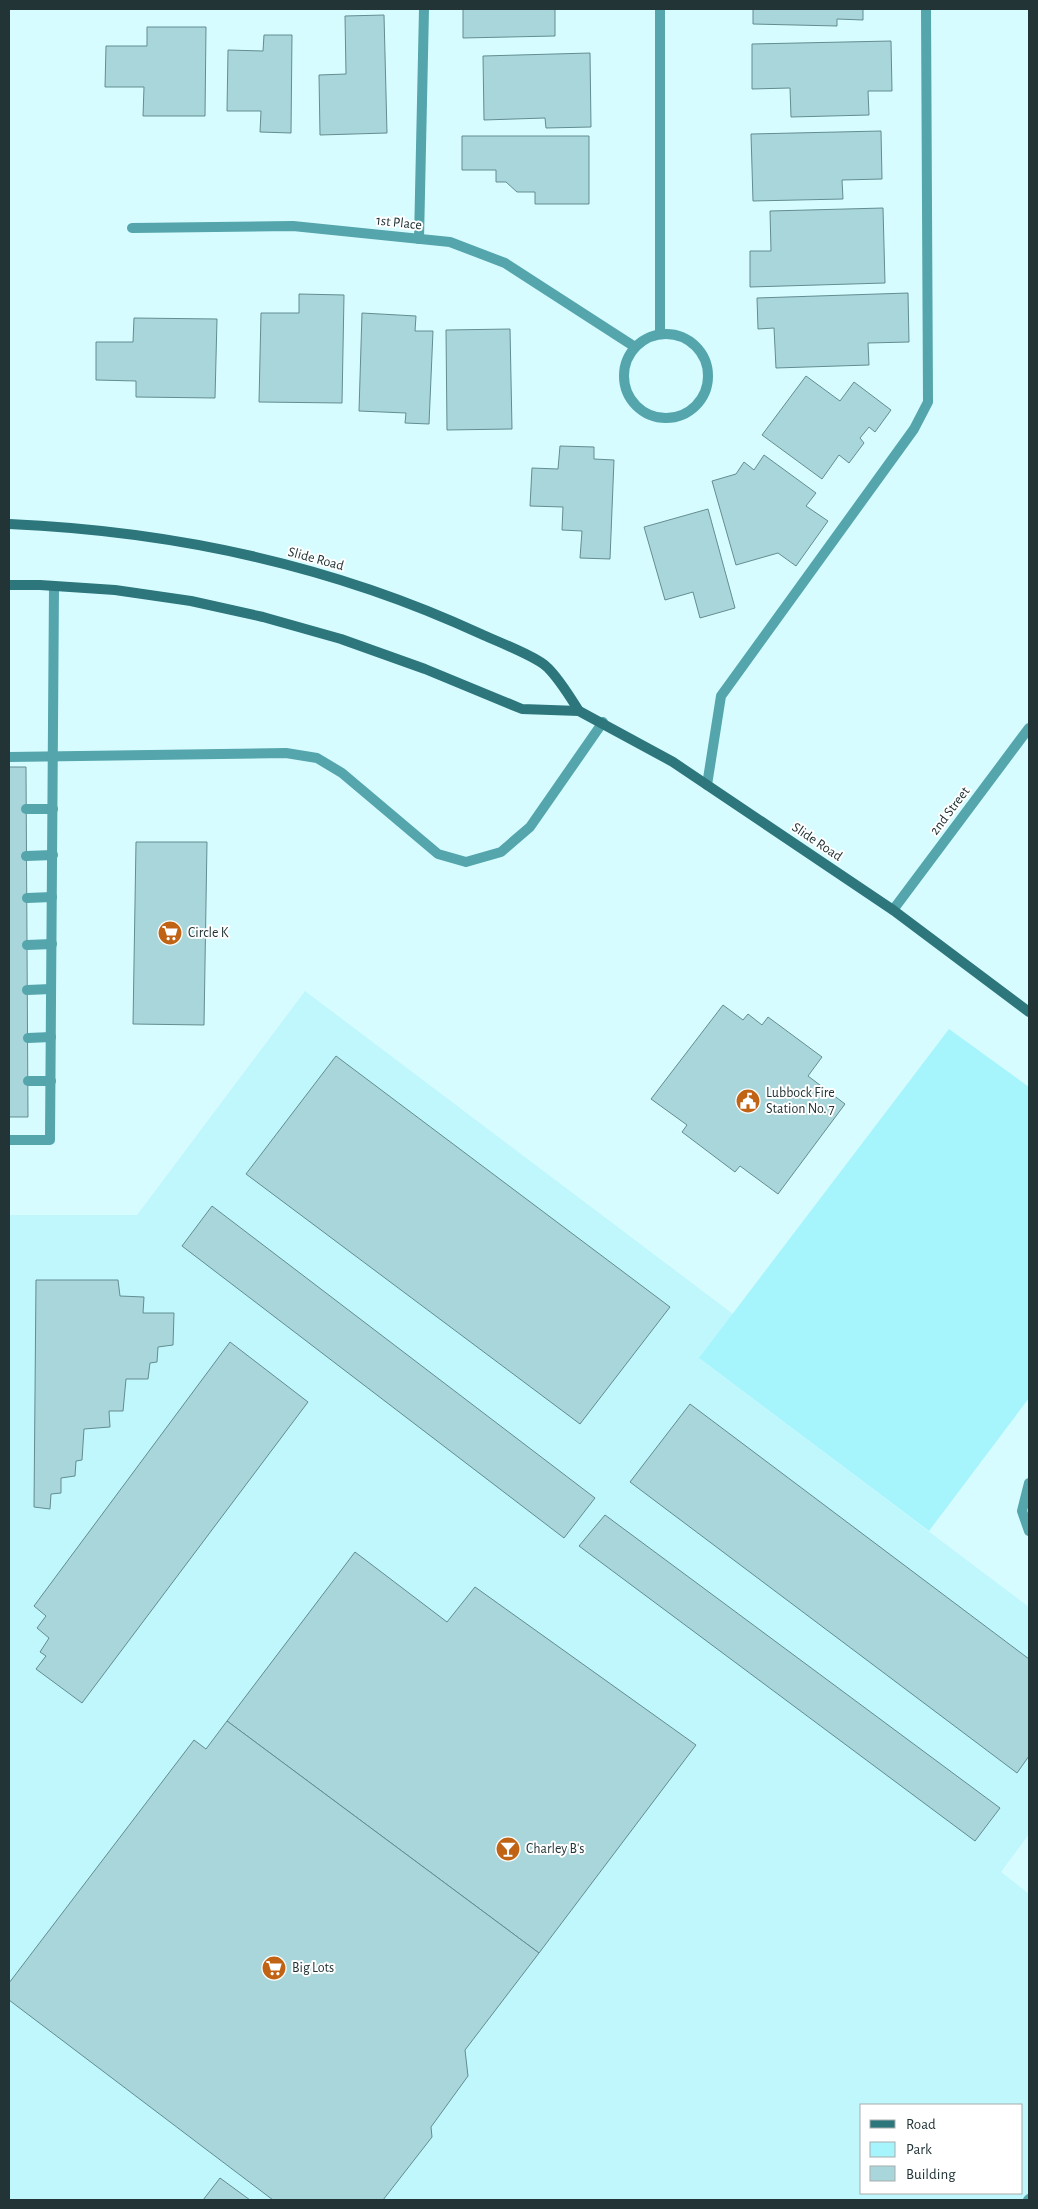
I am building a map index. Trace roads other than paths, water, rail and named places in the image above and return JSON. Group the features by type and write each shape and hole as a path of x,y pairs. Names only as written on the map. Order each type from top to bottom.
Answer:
{"main road":[{"name":"Slide Road","path":"9,524 128,533 197,544 335,578 421,606 548,667 580,710 673,762 893,910 1029,1012"},
{"name":"Slide Road","path":"9,585 115,590 191,601 263,617 341,638 522,709 580,710"}],"street":[{"path":"419,239 424,9"},
{"path":"660,9 660,334"},
{"path":"707,785 722,696 914,429 928,402 926,9"},
{"name":"1st Place","path":"132,228 293,226 450,242 504,263 634,348"},
{"path":"670,333 684,337 695,345 703,356 708,369 707,384 702,397 694,408 682,415 668,418 654,416 642,411 631,401 625,389 623,375 626,361 634,348 643,340 660,334 670,333"},
{"path":"9,1140 50,1140 54,586"},
{"path":"9,757 286,753 317,758 342,773 438,854 466,862 501,852 530,827 603,722"},
{"name":"2nd Street","path":"893,910 1029,728"},
{"path":"26,809 53,809"},
{"path":"26,856 53,855"},
{"path":"27,898 52,897"},
{"path":"27,945 52,944"},
{"path":"27,990 51,989"},
{"path":"28,1038 51,1037"},
{"path":"28,1081 51,1081"},
{"path":"1029,1483 1022,1512 1029,1531"}],"place":[{"name":"Circle K","path":"170,933"},
{"name":"Lubbock Fire Station No. 7","path":"748,1101"},
{"name":"Charley B's","path":"508,1849"},
{"name":"Big Lots","path":"274,1968"}]}
